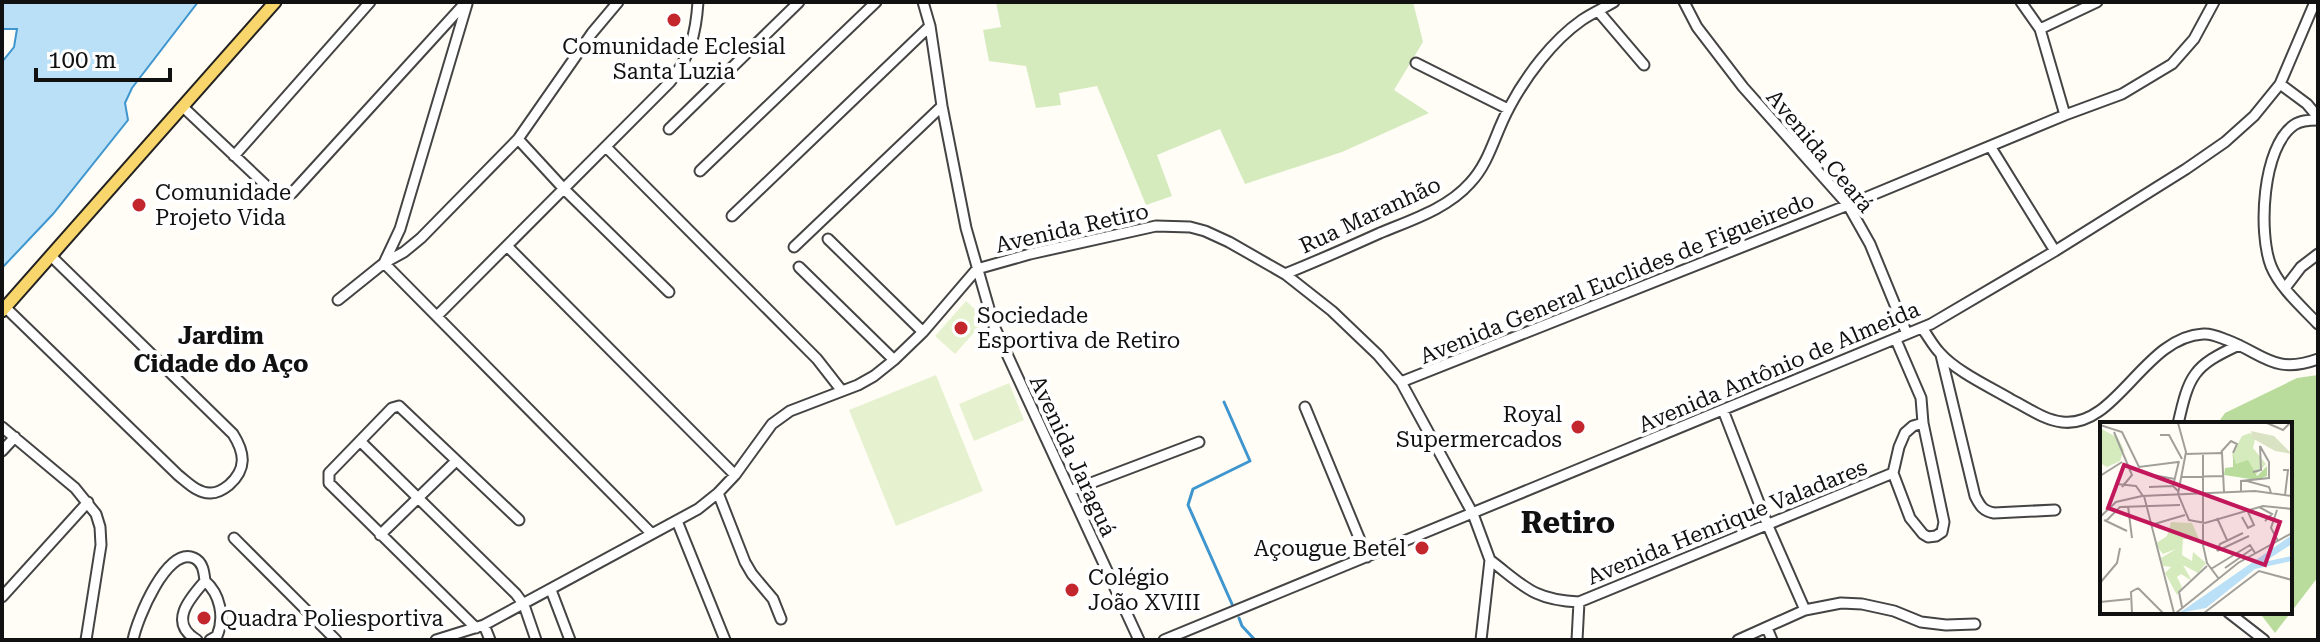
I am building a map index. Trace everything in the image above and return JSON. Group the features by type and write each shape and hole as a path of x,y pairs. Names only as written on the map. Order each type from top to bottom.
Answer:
{"main road":[{"path":"4,309 275,2"}],"street":[{"path":"234,156 370,2"},
{"path":"183,107 275,194 281,197 292,193 467,2"},
{"path":"384,263 400,229 467,2"},
{"path":"338,300 421,238 518,139 592,33 618,2"},
{"path":"437,316 670,82 683,66 692,45 698,2"},
{"path":"669,129 799,2"},
{"path":"700,171 876,2"},
{"name":"Avenida Jaraguá","path":"923,2 930,26 961,205 994,326 1139,640"},
{"name":"Rua Maranhão","path":"1285,274 1437,208 1460,193 1485,163 1508,109 1553,46 1569,30 1614,2"},
{"name":"Avenida Ceará","path":"1684,2 1697,27 1743,87 1848,205 1870,244 1907,334"},
{"path":"2021,2 2040,29 2065,115"},
{"path":"2040,29 2097,2"},
{"name":"Avenida General Euclides de Figueiredo","path":"1401,382 2122,94 2172,64 2194,39 2214,2"},
{"name":"Avenida Antônio de Almeida","path":"1164,640 1922,328 2055,251 2225,142 2254,116 2280,84 2315,2"},
{"path":"1598,11 1644,65"},
{"path":"732,216 930,26"},
{"path":"1416,63 1508,109"},
{"path":"2280,84 2307,104 2318,119 2292,126 2274,154 2264,228 2267,254 2272,270 2285,288 2318,324"},
{"path":"794,247 942,106"},
{"path":"518,139 669,292"},
{"path":"1990,146 2055,251"},
{"path":"606,147 817,359 842,391"},
{"name":"Avenida Retiro","path":"436,640 480,627 524,605 698,509 735,475 762,435 780,417 874,376 923,332 977,269 1156,226 1176,225 1205,231 1285,274 1332,311 1378,355 1401,382 1473,514 1490,560"},
{"path":"828,239 923,332"},
{"path":"508,247 735,475"},
{"path":"2285,288 2301,267 2318,254"},
{"path":"4,309 194,488 212,494 225,488 236,477 243,464 242,452 233,434 51,256"},
{"path":"384,263 652,534"},
{"path":"799,267 894,360"},
{"path":"1922,328 1941,355 1974,378 2044,417 2072,423 2088,419 2167,346 2185,338 2203,334 2218,336 2268,362 2282,365 2302,365 2318,359"},
{"path":"1896,340 1921,398 1923,423 1944,522 1942,532 1928,537 1910,518 1893,473 1905,433 1923,423"},
{"path":"2178,422 2194,373 2211,359 2239,345"},
{"path":"1941,355 1975,496 1981,507 1994,513 2055,510"},
{"path":"490,640 480,627 380,535 328,480 329,473 392,408 399,406 519,520"},
{"path":"1305,407 1367,557"},
{"path":"1723,410 1805,610"},
{"path":"2,427 75,488 96,514 101,545 86,640"},
{"path":"2,451 15,437"},
{"path":"360,441 516,594 524,605 536,640"},
{"path":"1070,491 1199,442"},
{"path":"380,535 456,461"},
{"name":"Avenida Henrique Valadares","path":"1490,560 1533,594 1555,601 1579,602 1893,473"},
{"path":"718,493 745,562 773,599 781,619"},
{"path":"2,597 88,502"},
{"path":"677,521 725,640"},
{"path":"234,538 336,640"},
{"path":"133,640 154,591 172,562 186,557 197,560 203,568 205,581 215,595 221,617 217,636 210,640"},
{"path":"1481,640 1490,560"},
{"path":"197,640 186,630 184,609 205,581"},
{"path":"551,590 570,640"},
{"path":"1577,640 1579,602"},
{"path":"1738,640 1805,610 1841,603 1894,611 1921,622 1975,624"},
{"path":"2231,614 2264,640"},
{"path":"1767,628 1772,640"}],"green space":[{"path":"996,2 1413,2 1423,42 1394,90 1429,113 1342,152 1245,184 1220,129 1157,155 1172,196 1146,205 1097,86 1059,93 1061,105 1036,108 1026,66 989,61 983,30 1001,27"},
{"name":"Sociedade Esportiva de Retiro","path":"966,301 986,319 955,354 935,336"},
{"path":"936,375 983,491 896,526 849,410"},
{"path":"2318,375 2318,577 2292,611 2292,422 2218,422 2225,413 2297,378"},
{"path":"1009,383 1024,420 974,441 959,404"},
{"path":"2261,614 2290,614 2275,633"}],"water":[{"path":"2,2 198,2 132,88 125,103 128,120 53,214 2,268 2,62 14,47 17,29 2,29"}],"waterway":[{"path":"1224,402 1250,461 1193,489 1188,505 1232,604"},
{"path":"1239,618 1255,640"}],"place":[{"name":"Comunidade Eclesial Santa Luzia","path":"674,20"},
{"name":"Comunidade Projeto Vida","path":"139,205"},
{"name":"Sociedade Esportiva de Retiro","path":"961,328"},
{"name":"Royal Supermercados","path":"1578,427"},
{"name":"Açougue Betel","path":"1422,548"},
{"name":"Colégio João XVIII","path":"1072,590"},
{"name":"Quadra Poliesportiva","path":"204,618"}],"district":[{"name":"Jardim Cidade do Aço","path":"221,350"},
{"name":"Retiro","path":"1568,522"}]}
